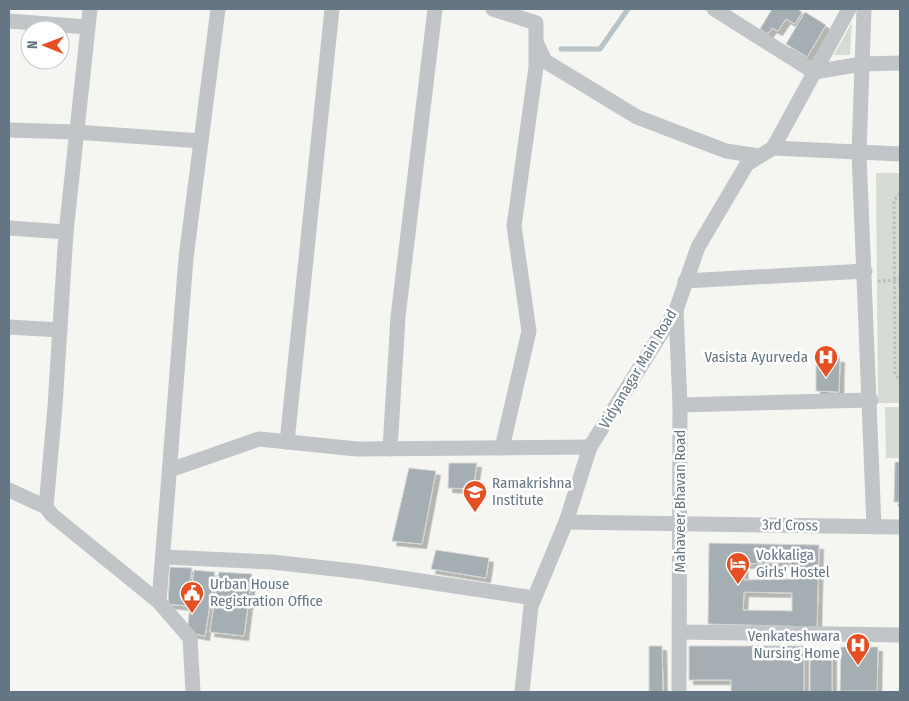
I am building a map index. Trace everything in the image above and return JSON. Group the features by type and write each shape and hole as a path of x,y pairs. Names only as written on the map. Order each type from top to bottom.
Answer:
{"street":[{"path":"46,507 66,232 75,132 90,9"},
{"path":"159,602 186,258 218,9"},
{"path":"287,442 332,9"},
{"path":"390,449 398,317 435,9"},
{"path":"493,9 536,23 536,67 514,226 529,331 502,448"},
{"path":"714,9 814,72 862,64 900,63"},
{"path":"849,9 773,148 900,154"},
{"path":"864,9 860,153 871,400 874,528"},
{"path":"9,21 87,27"},
{"path":"536,43 545,62 637,117 726,151 759,156"},
{"path":"9,130 75,132 201,142"},
{"name":"Vidyanagar Main Road","path":"522,692 531,606 566,522 590,447 676,310 698,247 747,164 773,148"},
{"path":"9,228 66,232"},
{"path":"685,282 865,277"},
{"name":"Mahaveer Bhavan Road","path":"676,310 680,405 679,692"},
{"path":"9,327 60,330"},
{"path":"680,405 871,400"},
{"path":"170,470 259,439 357,449 590,447"},
{"path":"9,490 46,507 52,515 159,602 190,638 193,692"},
{"name":"3rd Cross","path":"566,522 900,527"},
{"path":"163,557 272,562 362,572 534,598"},
{"path":"680,632 900,636"}],"path":[{"path":"900,194 894,200 895,373 900,380"},
{"path":"865,277 900,280"}],"shaded area":[{"path":"852,22 850,55 834,55"},
{"path":"876,173 900,173 900,403 878,403"},
{"path":"885,407 900,407 900,458 886,458"}],"building":[{"path":"772,9 797,9 802,12 795,24 786,19 778,31 772,28 768,34 760,29"},
{"path":"805,12 826,25 807,57 786,44"},
{"path":"816,358 840,358 839,392 816,391"},
{"path":"895,462 900,462 900,502 894,502"},
{"path":"449,463 477,463 473,489 448,488"},
{"path":"409,468 436,471 422,544 392,541"},
{"path":"709,543 819,545 817,627 708,624","holes":["790,562 790,579 744,580 743,564","744,592 792,593 792,611 743,610"]},
{"path":"436,550 489,558 486,578 431,569"},
{"path":"170,567 192,568 187,606 168,604"},
{"path":"194,570 215,572 205,636 190,633 188,624"},
{"path":"219,572 252,574 244,636 210,632"},
{"path":"649,646 662,646 663,692 649,692"},
{"path":"689,646 804,646 804,692 731,692 731,680 689,680"},
{"path":"841,647 878,647 877,691 840,691"},
{"path":"810,651 832,651 832,692 810,692"}],"waterway":[{"path":"561,49 600,49 628,9"}],"place":[{"name":"Vasista Ayurveda","path":"826,378"},
{"name":"Ramakrishna Institute","path":"475,513"},
{"name":"Vokkaliga Girls' Hostel","path":"738,585"},
{"name":"Urban House Registration Office","path":"192,614"},
{"name":"Venkateshwara Nursing Home","path":"858,666"}]}
